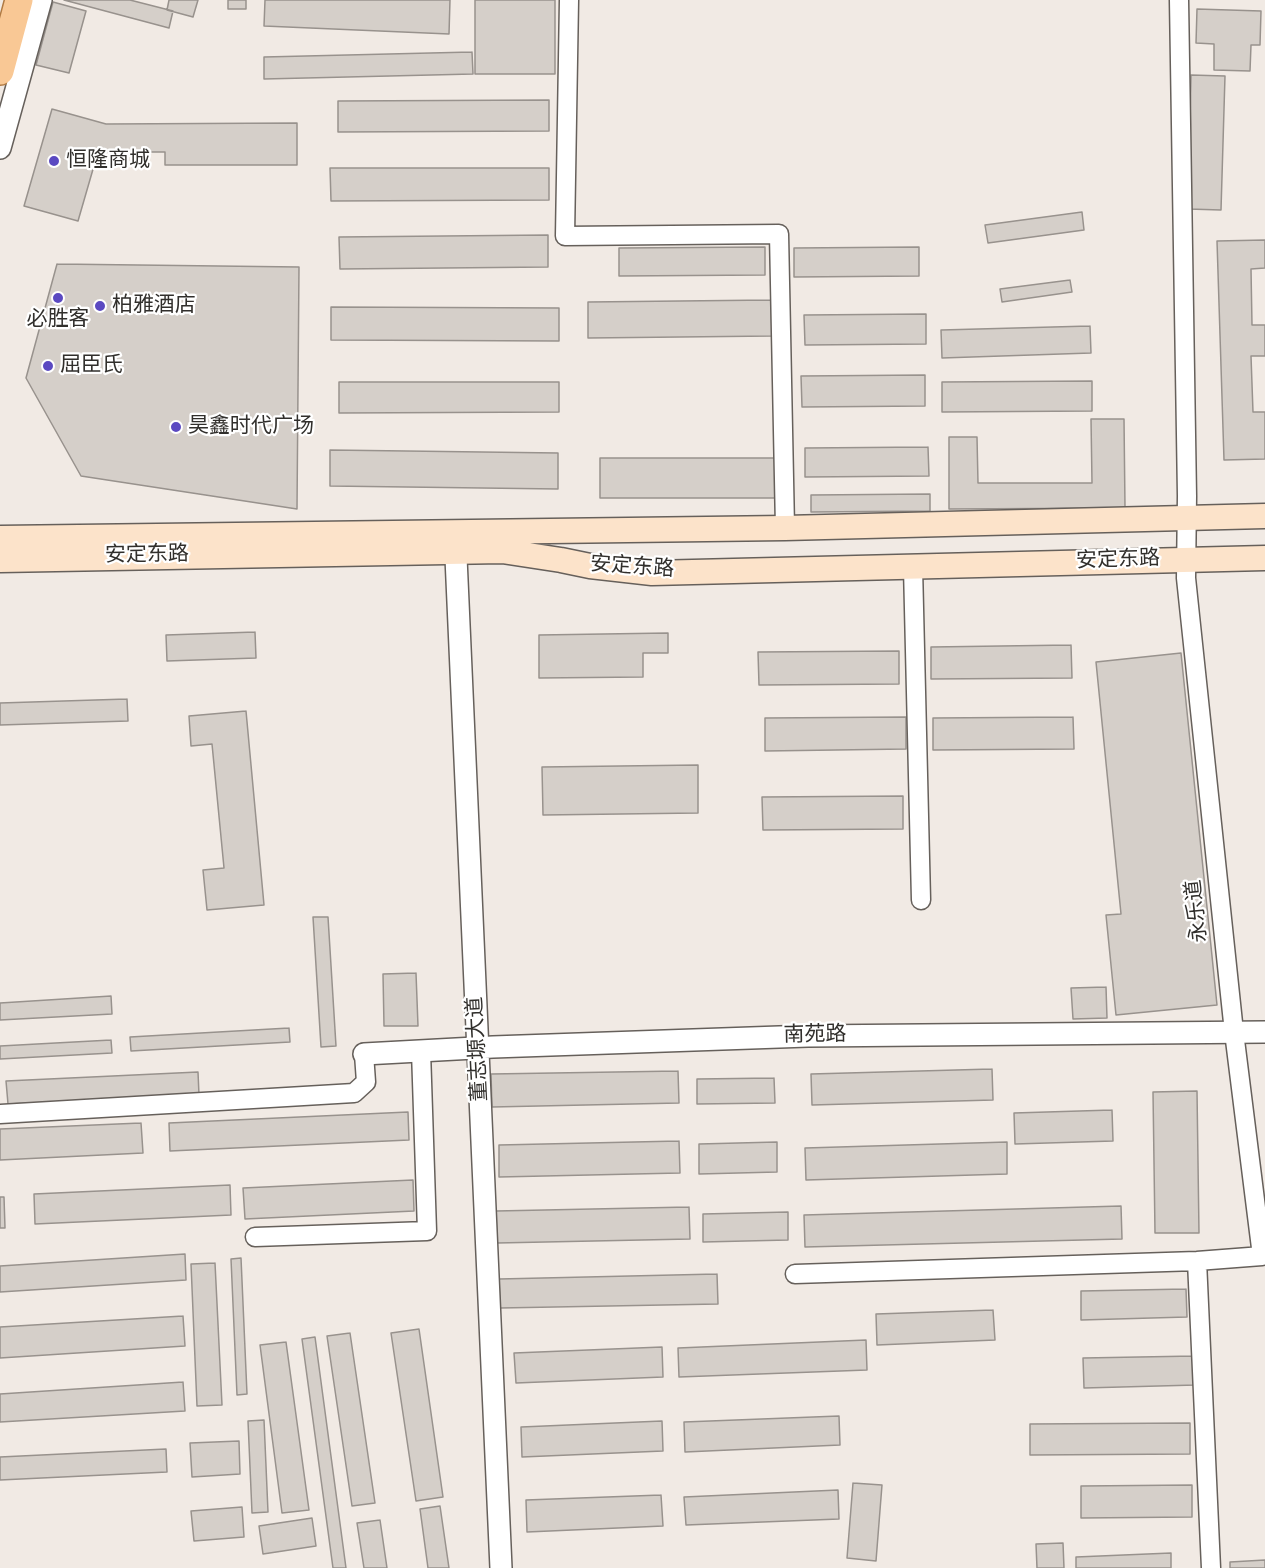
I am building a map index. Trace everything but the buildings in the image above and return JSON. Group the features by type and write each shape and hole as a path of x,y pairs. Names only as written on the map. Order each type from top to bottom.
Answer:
{"main road":[{"path":"0,71 20,0"},
{"name":"安定东路","path":"0,560 785,528 1187,507 1265,516"},
{"name":"安定东路","path":"0,538 451,541 590,566 652,573 1265,558"}],"street":[{"path":"0,148 41,0"},
{"path":"569,0 565,236 779,234 785,528"},
{"name":"永乐道","path":"1179,0 1187,590 1234,1035 1262,1256 1197,1261"},
{"name":"董志塬大道","path":"451,541 474,1051 501,1568"},
{"path":"913,567 921,900"},
{"name":"南苑路","path":"365,1057 474,1051 1234,1035 1265,1032"},
{"name":"南苑路","path":"1234,1035 1265,1038"},
{"name":"董志塬大道","path":"474,1051 492,1568"},
{"path":"255,1237 427,1231 421,1054"},
{"path":"0,1114 354,1093 366,1082 365,1057"},
{"path":"795,1274 1197,1261 1211,1568"}],"place":[{"name":"恒隆商城","path":"54,161"},
{"name":"必胜客","path":"58,298"},
{"name":"柏雅酒店","path":"100,306"},
{"name":"屈臣氏","path":"48,366"},
{"name":"昊鑫时代广场","path":"176,427"}]}
